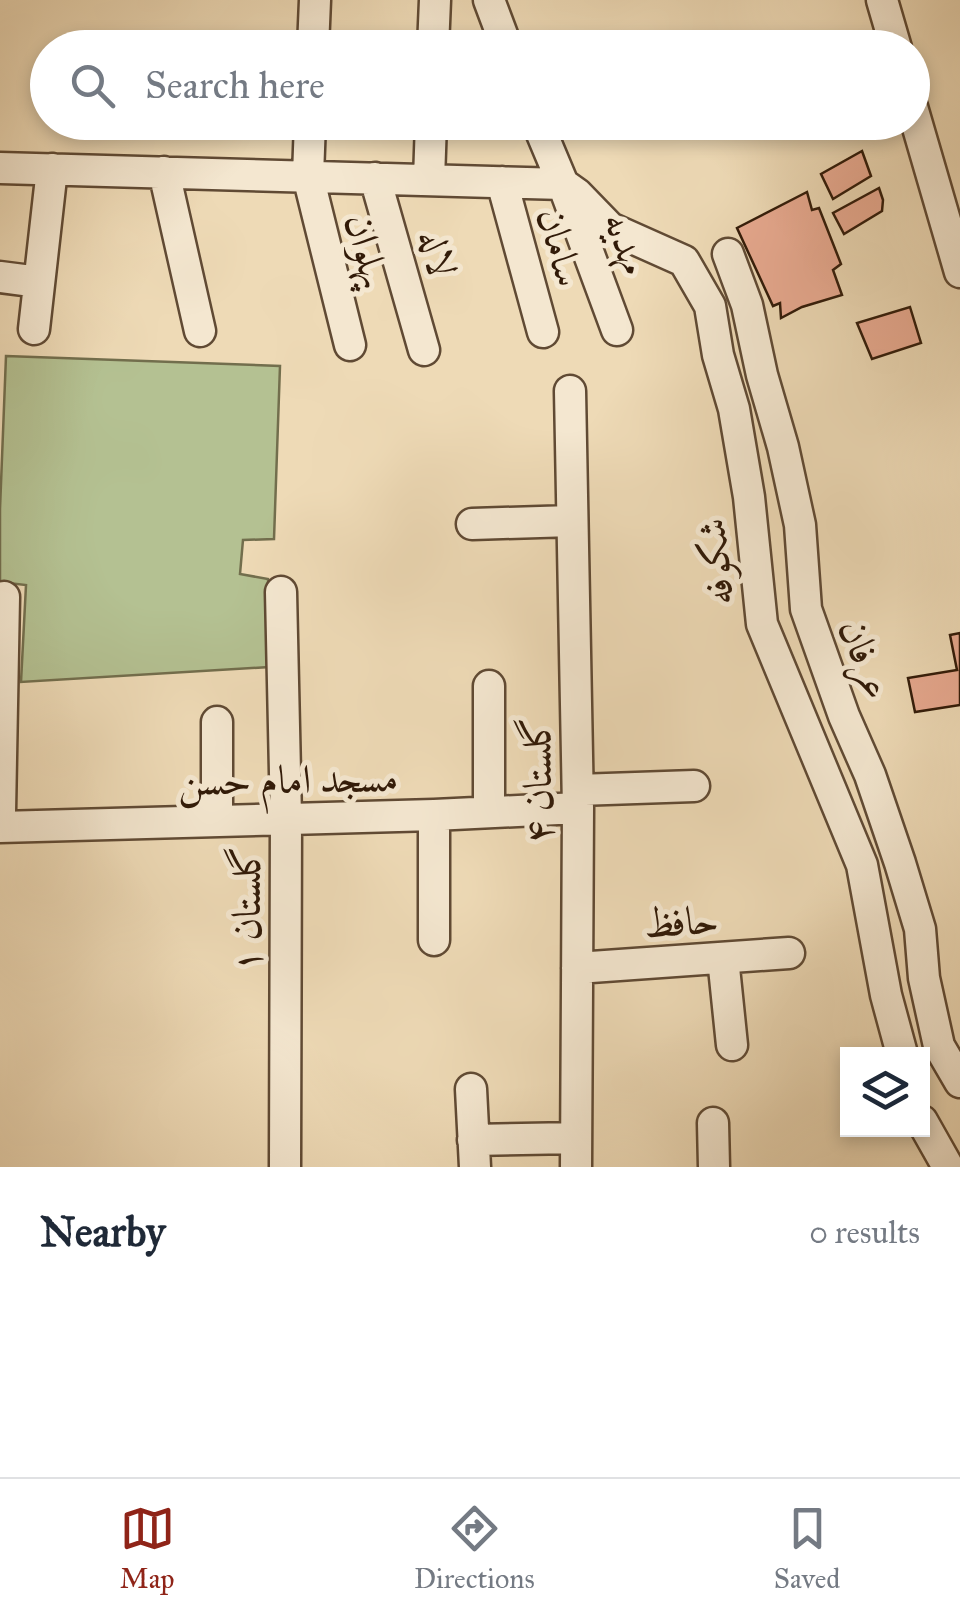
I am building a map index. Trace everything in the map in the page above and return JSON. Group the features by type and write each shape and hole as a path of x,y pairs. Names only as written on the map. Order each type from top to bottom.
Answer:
{"street":[{"path":"313,30 314,0"},
{"path":"434,30 435,0"},
{"path":"489,0 500,30"},
{"path":"882,0 891,30"},
{"name":"پهلوان","path":"309,140 308,176 350,345"},
{"path":"429,180 430,140"},
{"name":"شکوفه","path":"544,140 563,184 610,228 684,261 710,306 749,497 762,624 862,865 886,995 900,1047"},
{"path":"922,140 960,272"},
{"path":"0,168 563,184"},
{"path":"34,329 52,169"},
{"path":"164,172 200,331"},
{"name":"لاله","path":"375,178 424,350"},
{"name":"سامان","path":"502,182 542,332"},
{"name":"مهدیه","path":"563,184 617,330"},
{"name":"عرفان","path":"728,254 746,305 783,447 800,525 806,610 900,863 920,928 924,978 939,1046 960,1082"},
{"path":"0,278 39,282"},
{"name":"گلستان ۴","path":"570,391 578,799 576,1152"},
{"path":"472,524 572,522"},
{"name":"گلستان ۱","path":"281,592 286,818 285,1167"},
{"path":"0,812 4,597"},
{"path":"489,686 489,812"},
{"path":"217,722 217,820"},
{"name":"مسجد امام حسن","path":"0,827 489,812 694,786"},
{"path":"434,815 434,940"},
{"name":"حافظ","path":"577,968 789,954"},
{"path":"723,958 732,1045"},
{"path":"471,1089 474,1154 576,1152"},
{"path":"713,1122 714,1167"},
{"path":"930,1135 948,1167"}],"green space":[{"path":"6,356 280,366 274,539 243,540 240,574 268,579 269,667 21,682 26,585 0,582"}],"building":[{"path":"862,151 871,176 833,199 821,174"},
{"path":"879,188 882,211 844,234 833,213"},
{"path":"807,192 812,210 819,208 841,264 833,270 842,295 781,318 780,303 773,306 737,228"},
{"path":"910,307 921,343 872,359 857,323"},
{"path":"960,633 960,705 915,712 908,678 957,670 950,635"}]}
